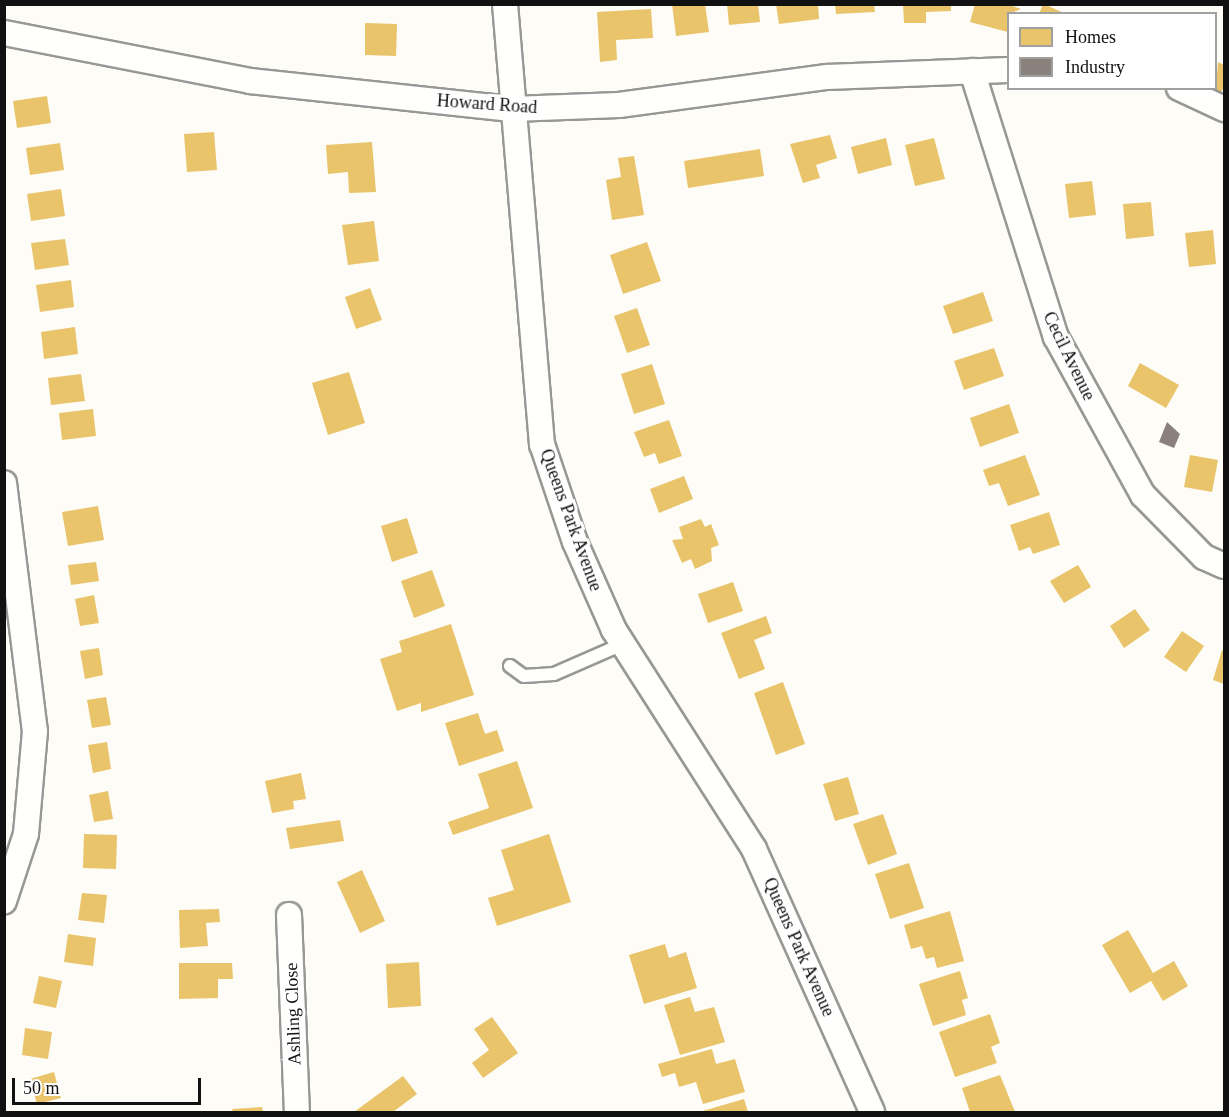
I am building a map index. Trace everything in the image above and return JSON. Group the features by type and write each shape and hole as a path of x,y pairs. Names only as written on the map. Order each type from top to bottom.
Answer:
{"street":[{"name":"Queens Park Avenue","path":"506,4 512,109 542,444 575,542 623,644 754,849 872,1113"},
{"name":"Howard Road","path":"4,33 250,81 512,109 619,105 827,76 1007,70"},
{"name":"Cecil Avenue","path":"972,71 1056,337 1143,495 1204,557 1224,566"},
{"path":"1183,90 1224,109"},
{"path":"4,483 35,731 26,834 4,902"},
{"name":"Ashling Close","path":"289,915 297,1113"}],"lane":[{"path":"510,666 524,676 554,674 623,644"}],"building: Homes":[{"path":"672,4 705,4 709,32 676,36"},
{"path":"727,4 758,4 760,22 729,25"},
{"path":"776,4 818,4 819,19 779,24"},
{"path":"835,4 874,4 875,12 836,14"},
{"path":"903,4 951,4 951,11 926,12 926,23 904,23"},
{"path":"975,4 1007,4 1021,9 1007,12 1007,32 970,22"},
{"path":"1044,4 1062,12 1040,12"},
{"path":"651,9 653,38 616,40 617,60 600,62 597,12"},
{"path":"365,23 397,24 396,56 365,55"},
{"path":"1218,62 1224,65 1224,87 1218,98 1208,90 1217,90"},
{"path":"47,96 51,123 17,128 13,101"},
{"path":"214,132 217,170 187,172 184,134"},
{"path":"830,135 837,158 816,165 820,178 803,183 790,144"},
{"path":"886,138 892,165 858,174 851,147"},
{"path":"934,138 945,179 915,186 905,145"},
{"path":"372,142 376,192 349,193 348,172 328,174 326,145"},
{"path":"60,143 64,170 30,175 26,148"},
{"path":"760,149 764,176 688,188 684,161"},
{"path":"634,156 644,215 612,220 606,180 621,177 618,158"},
{"path":"1092,181 1096,215 1069,218 1065,184"},
{"path":"61,189 65,216 31,221 27,194"},
{"path":"1151,202 1154,236 1126,239 1123,204"},
{"path":"374,221 379,261 348,265 342,225"},
{"path":"1213,230 1216,264 1189,267 1185,233"},
{"path":"65,239 69,265 35,270 31,243"},
{"path":"647,242 661,281 623,294 610,255"},
{"path":"71,280 74,307 40,312 36,285"},
{"path":"370,288 382,320 356,329 345,297"},
{"path":"983,292 993,321 953,334 943,306"},
{"path":"637,308 650,345 627,353 614,316"},
{"path":"75,327 78,354 44,359 41,332"},
{"path":"994,348 1004,376 964,390 954,361"},
{"path":"1140,363 1179,385 1166,408 1128,386"},
{"path":"652,364 665,404 634,414 621,374"},
{"path":"349,372 365,423 328,435 312,383"},
{"path":"81,374 85,401 51,405 48,378"},
{"path":"1009,404 1019,433 980,447 970,418"},
{"path":"93,409 96,436 62,440 59,413"},
{"path":"669,420 682,456 659,464 655,453 644,457 634,432"},
{"path":"1025,455 1040,495 1008,506 999,483 989,486 983,470"},
{"path":"1190,455 1218,460 1212,492 1184,487"},
{"path":"684,476 693,499 659,513 650,489"},
{"path":"98,506 104,540 68,546 62,512"},
{"path":"1049,512 1060,545 1033,554 1030,547 1019,551 1010,525"},
{"path":"407,518 418,553 392,562 381,526"},
{"path":"701,519 705,527 711,524 719,545 711,548 712,561 695,569 691,559 682,563 672,540 683,539 679,527"},
{"path":"96,562 99,581 71,585 68,565"},
{"path":"1078,565 1091,587 1064,603 1050,581"},
{"path":"432,570 445,606 414,618 401,581"},
{"path":"733,582 743,611 708,623 698,594"},
{"path":"94,595 99,623 80,626 75,599"},
{"path":"1135,609 1150,630 1124,648 1110,626"},
{"path":"766,616 772,633 754,640 765,669 739,679 721,633"},
{"path":"451,624 474,695 421,712 421,703 397,711 380,659 402,652 399,641"},
{"path":"1182,631 1204,646 1186,672 1164,657"},
{"path":"99,648 103,675 85,679 80,651"},
{"path":"1222,650 1224,651 1224,684 1213,680"},
{"path":"783,682 805,744 776,755 754,693"},
{"path":"106,697 111,725 92,728 87,700"},
{"path":"478,713 485,734 497,730 504,751 459,766 445,723"},
{"path":"107,742 111,769 93,773 88,745"},
{"path":"517,761 533,808 453,835 448,822 489,808 478,774"},
{"path":"301,773 306,799 293,801 294,809 272,813 265,781"},
{"path":"848,777 859,814 835,821 823,784"},
{"path":"108,791 113,819 94,822 89,795"},
{"path":"883,814 897,854 868,865 853,824"},
{"path":"340,820 344,841 290,849 286,828"},
{"path":"84,834 117,835 116,869 83,868"},
{"path":"549,834 571,902 497,926 488,898 514,890 501,850"},
{"path":"909,863 924,908 890,919 875,874"},
{"path":"362,870 385,921 360,933 337,882"},
{"path":"82,893 107,895 104,923 78,920"},
{"path":"219,909 220,922 206,923 208,946 180,948 179,910"},
{"path":"950,911 964,961 937,968 934,957 926,959 922,946 911,949 904,925"},
{"path":"1128,930 1153,973 1174,961 1188,986 1163,1001 1151,981 1130,993 1102,945"},
{"path":"68,934 96,938 93,966 64,962"},
{"path":"665,944 669,958 686,952 697,988 644,1004 629,955"},
{"path":"419,962 421,1006 388,1008 386,964"},
{"path":"179,963 232,963 233,979 218,979 218,998 179,999"},
{"path":"960,971 968,998 962,1000 966,1015 933,1026 919,984"},
{"path":"39,976 62,981 56,1008 33,1003"},
{"path":"690,997 695,1012 714,1007 725,1042 680,1055 664,1005"},
{"path":"990,1014 1000,1043 991,1047 997,1063 955,1077 939,1032"},
{"path":"492,1017 518,1053 483,1078 472,1063 489,1050 474,1029"},
{"path":"25,1028 52,1032 48,1059 22,1055"},
{"path":"712,1049 716,1064 735,1059 745,1092 703,1104 696,1082 679,1087 675,1073 662,1077 658,1064"},
{"path":"54,1072 61,1098 37,1104 30,1079"},
{"path":"1000,1075 1015,1112 970,1112 962,1088"},
{"path":"403,1076 417,1094 393,1112 354,1112"},
{"path":"744,1099 748,1112 699,1112"},
{"path":"262,1107 263,1112 233,1112 232,1109"}],"building: Industry":[{"path":"1167,422 1180,434 1174,448 1159,442"}]}
